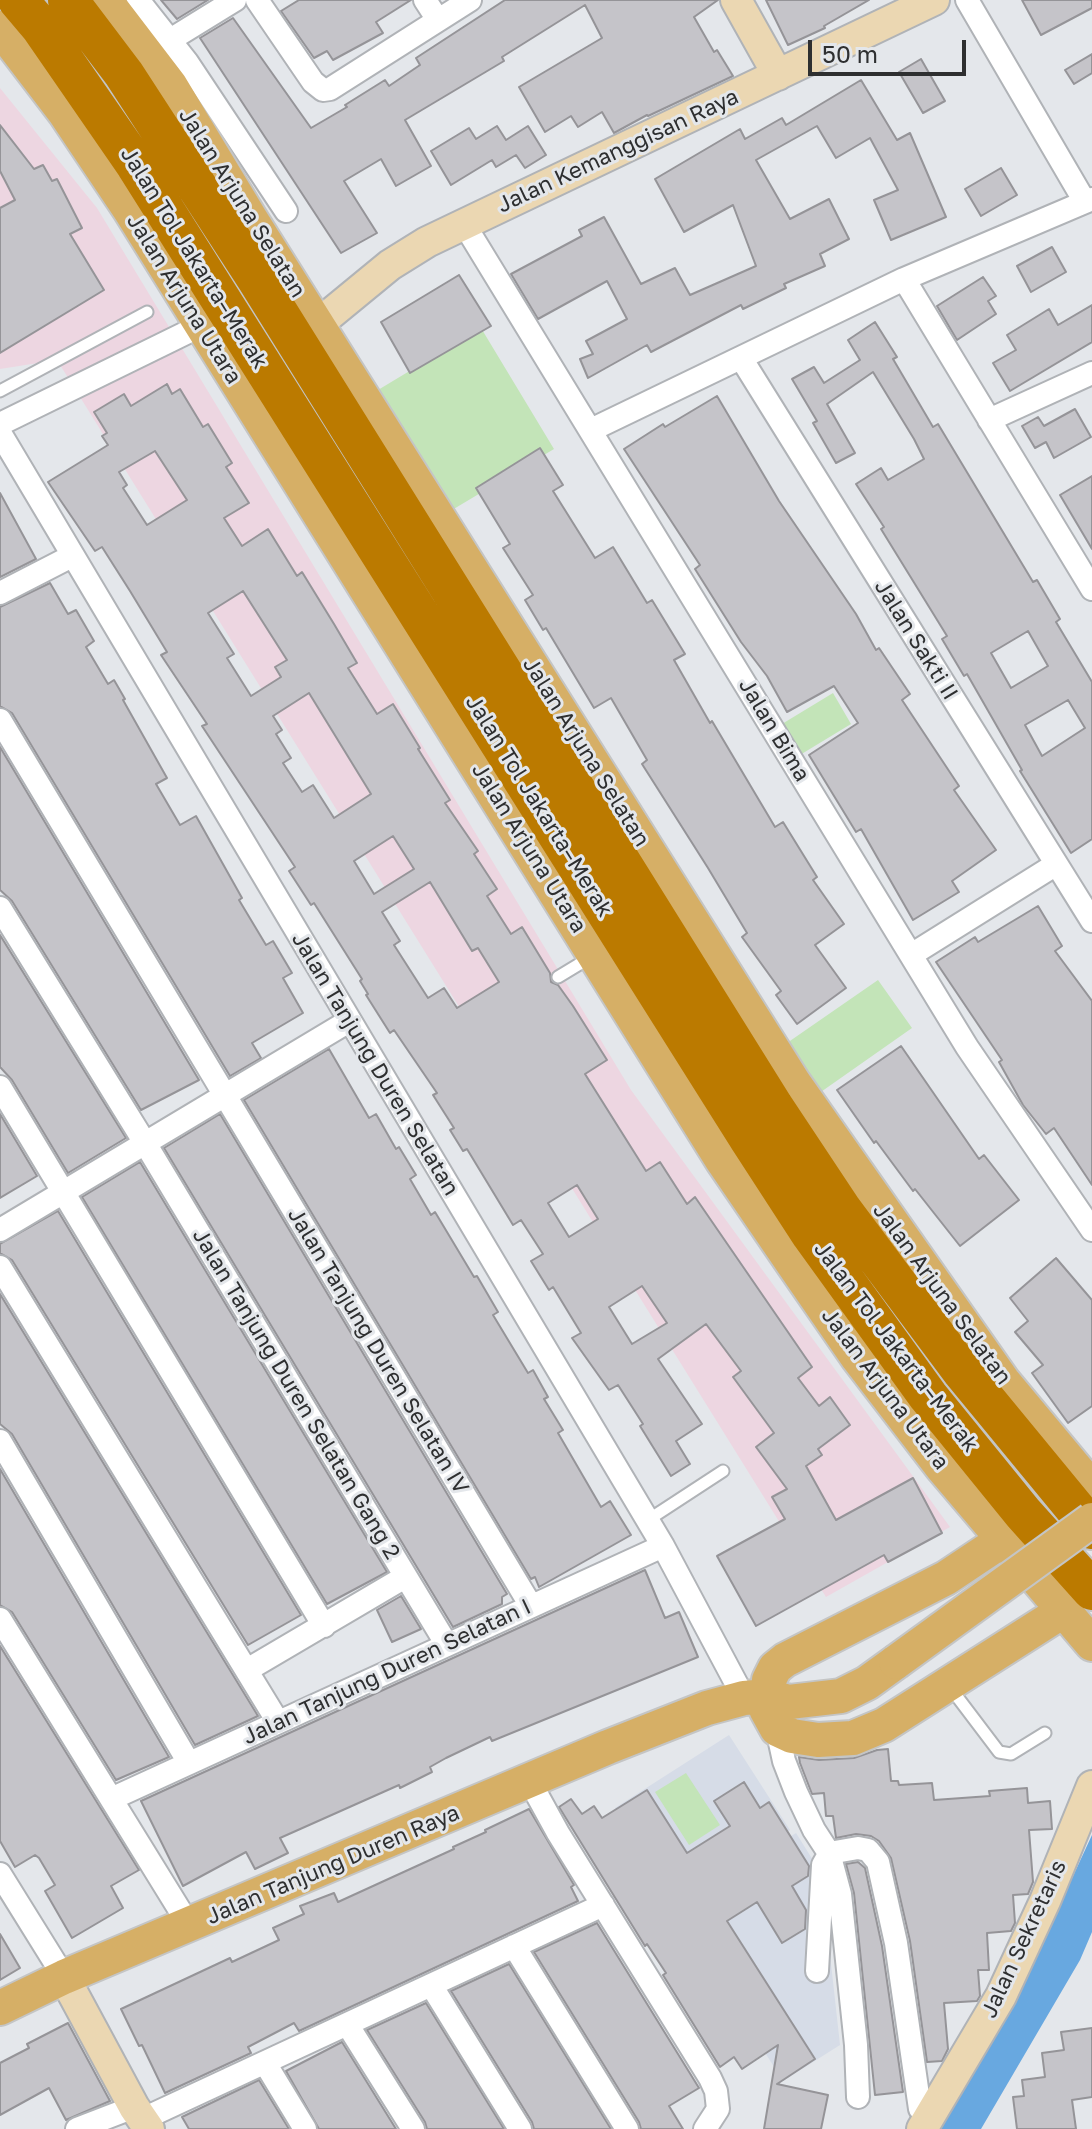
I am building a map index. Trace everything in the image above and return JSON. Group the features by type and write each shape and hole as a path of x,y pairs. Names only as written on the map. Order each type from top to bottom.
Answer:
{"highway":[{"name":"Jalan Tol Jakarta–Merak","path":"18,0 40,26 136,165 811,1234 928,1396 1023,1513 1078,1600"},
{"name":"Jalan Tol Jakarta–Merak","path":"68,0 124,74 257,279 773,1106 834,1197 962,1371 1092,1529"}],"main road":[{"name":"Jalan Arjuna Selatan","path":"105,0 170,85 317,325 794,1083 1003,1381 1086,1469"},
{"name":"Jalan Arjuna Utara","path":"0,28 65,113 107,176 722,1160 858,1358 941,1466 1003,1540 1078,1600 1092,1644"},
{"name":"Jalan Tanjung Duren Raya","path":"0,2008 64,1977 667,1724 711,1720 841,1696 867,1683 1092,1520"},
{"path":"1003,1540 946,1578 785,1660 775,1668 769,1680 769,1707 792,1736 818,1740 853,1738 884,1725 1078,1600"}],"street":[{"path":"138,0 170,40 286,211"},
{"path":"170,40 235,0"},
{"path":"257,0 319,88 330,89 470,0"},
{"path":"425,0 438,20"},
{"path":"736,0 778,75"},
{"name":"Jalan Kemanggisan Raya","path":"317,325 390,265 464,224 934,0"},
{"path":"591,430 904,279 1089,200 967,0"},
{"name":"Jalan Bima","path":"464,224 976,1060 1092,1230"},
{"path":"904,279 1092,589"},
{"path":"0,424 200,326"},
{"name":"Jalan Sakti II","path":"741,358 1092,921"},
{"path":"989,420 1092,373"},
{"name":"Jalan Tanjung Duren Selatan","path":"0,433 663,1546 769,1707"},
{"path":"0,593 72,556"},
{"name":"Jalan Tanjung Duren Selatan IV","path":"0,720 531,1606"},
{"path":"911,955 1055,865"},
{"name":"Jalan Tanjung Duren Selatan Gang 2","path":"0,908 447,1645"},
{"path":"0,1230 349,1021"},
{"path":"0,1087 324,1626"},
{"path":"0,1267 278,1722"},
{"path":"0,1441 189,1763"},
{"name":"Jalan Tanjung Duren Selatan I","path":"111,1799 663,1546"},
{"path":"247,1670 405,1577"},
{"path":"0,1619 189,1925"},
{"path":"769,1707 784,1761 814,1830 829,1853 840,1894 856,2045 858,2097"},
{"path":"530,1782 716,2091 718,2109 705,2129"},
{"name":"Jalan Sekretaris","path":"925,2123 1001,1996 1045,1901 1092,1786"},
{"path":"829,1853 858,1848 868,1850 878,1862 894,1932 920,2109 925,2123"},
{"path":"817,1971 823,1865 829,1853"},
{"path":"0,1874 64,1977 142,2119"},
{"path":"77,2129 142,2119 603,1905"},
{"path":"514,1946 627,2129"},
{"path":"431,1985 520,2129"},
{"path":"347,2024 413,2129"},
{"path":"265,2063 305,2129"}],"lane":[{"path":"0,391 147,312"},
{"path":"558,977 595,954"},
{"path":"648,1520 723,1471"},
{"path":"947,1684 999,1752 1011,1754 1045,1733"}],"shaded area":[{"path":"0,88 97,208 631,1090 950,1527 826,1597 57,360 0,369"},
{"path":"729,1735 790,1830 676,1903 615,1808"},
{"path":"796,1833 821,1873 840,2045 783,2081 675,1911"}],"green space":[{"path":"481,328 554,449 442,516 368,396"},
{"path":"833,693 851,724 795,758 777,727"},
{"path":"878,980 912,1028 808,1101 774,1052"},
{"path":"686,1773 720,1825 689,1845 655,1792"}],"water":[{"path":"1092,1835 1092,1932 1080,1960 981,2129 938,2129 1009,2014"}],"building":[{"path":"161,0 208,0 177,19"},
{"path":"299,0 411,0 376,22 383,33 333,60 327,51 314,58 281,11"},
{"path":"505,0 718,0 694,17 714,52 717,50 733,76 614,133 602,112 578,127 571,116 545,132 519,87 602,38 585,5 502,57 504,61 405,120 431,166 396,186 381,159 344,181 377,233 341,253 200,38 233,18 311,128 385,80 389,86 420,65 416,58"},
{"path":"766,0 869,0 825,28 788,45"},
{"path":"1022,0 1092,0 1092,8 1041,35"},
{"path":"1092,54 1092,73 1074,84 1065,70"},
{"path":"921,59 945,101 923,113 899,72"},
{"path":"861,80 897,140 910,133 946,217 891,240 874,200 898,190 870,138 836,158 817,126 756,160 790,219 829,199 849,239 820,254 825,266 784,284 786,288 743,309 741,305 651,352 647,345 588,378 580,359 593,354 586,341 627,319 607,281 538,319 511,274 582,236 579,230 604,217 641,284 675,268 690,295 756,266 733,205 684,232 655,179 740,129 745,139 782,118 786,125"},
{"path":"0,125 34,169 43,165 52,181 57,179 82,228 70,234 104,290 0,353 0,208 15,200 0,171"},
{"path":"497,126 506,140 528,126 546,155 525,168 516,155 496,167 492,160 451,185 431,151 469,128 476,139"},
{"path":"1001,168 1017,195 981,216 965,189"},
{"path":"1052,247 1066,272 1031,292 1017,266"},
{"path":"459,275 491,326 410,373 381,322"},
{"path":"983,277 996,296 988,301 996,314 957,340 937,306"},
{"path":"1092,305 1092,342 1010,391 993,363 1016,350 1007,335 1049,309 1058,325"},
{"path":"875,322 933,427 938,424 1033,582 1037,580 1060,619 1056,622 1092,682 1092,839 1071,853 1020,771 967,674 964,676 942,639 947,636 856,484 881,468 888,480 924,459 914,439 873,372 827,404 855,453 836,463 813,423 817,421 792,379 814,367 824,383 860,360 848,340","holes":["1028,631 1048,666 1011,688 991,653","1068,700 1085,728 1042,756 1025,725"]},
{"path":"167,384 172,394 180,389 203,427 208,424 232,463 226,467 249,503 224,518 242,546 268,529 297,576 302,572 357,663 348,668 377,714 393,704 450,800 445,803 478,851 474,854 497,889 487,896 511,934 522,927 550,973 551,982 558,985 607,1060 585,1074 646,1171 660,1162 687,1204 695,1197 812,1367 798,1378 819,1406 830,1397 850,1425 818,1449 822,1455 806,1466 836,1520 913,1478 942,1533 888,1562 884,1555 756,1626 717,1556 785,1519 772,1497 787,1489 756,1447 774,1433 733,1377 741,1371 706,1324 658,1359 702,1424 676,1441 690,1464 671,1476 618,1385 609,1390 572,1338 581,1333 553,1287 549,1290 531,1261 543,1254 521,1220 513,1225 467,1149 463,1151 450,1130 454,1128 433,1095 437,1093 394,1030 390,1033 366,995 360,981 362,979 314,903 311,905 289,871 295,867 202,726 207,724 161,655 167,652 130,591 102,547 95,551 48,482 108,445 102,436 107,433 94,412 124,394 131,406","holes":["155,451 187,500 147,525 123,488 127,485 119,472","243,591 287,660 275,667 281,677 251,696 227,658 234,654 208,613","309,693 371,794 334,818 313,785 302,792 283,763 291,758 276,734 282,730 273,716","393,836 414,869 374,894 354,861","430,882 472,951 478,948 499,982 457,1008 444,988 428,998 394,945 400,941 382,912","577,1185 598,1219 569,1237 548,1203","642,1286 667,1323 632,1344 609,1307"]},
{"path":"717,396 779,501 856,614 876,650 879,648 910,694 902,700 959,786 954,790 996,850 952,881 959,892 913,920 861,829 856,832 809,755 858,723 834,686 787,712 767,676 741,642 695,569 700,565 624,449 663,424 665,427"},
{"path":"1075,409 1091,437 1054,458 1046,442 1035,448 1022,426 1038,417 1044,426"},
{"path":"540,448 563,485 553,491 595,558 613,547 647,603 652,600 685,654 674,660 710,723 712,721 775,827 783,822 817,877 813,880 844,924 815,945 846,988 797,1024 776,995 781,991 742,937 747,933 642,764 647,760 611,698 594,708 546,628 543,630 525,600 533,595 503,548 510,544 476,488"},
{"path":"1092,476 1092,549 1060,495"},
{"path":"0,493 36,559 0,577"},
{"path":"50,583 68,614 76,610 94,641 86,647 108,684 114,680 167,778 156,784 180,825 196,816 266,945 273,941 292,973 283,978 303,1013 252,1043 261,1058 230,1076 12,713 0,706 0,607"},
{"path":"0,747 199,1080 141,1110 12,901 0,890"},
{"path":"1038,906 1062,946 1055,951 1092,1001 1092,1185 1054,1128 1046,1134 1023,1105 999,1062 1002,1060 936,962 975,937 978,942"},
{"path":"0,935 126,1138 68,1173 12,1080 0,1067"},
{"path":"901,1046 979,1159 984,1155 1019,1200 960,1246 876,1141 874,1143 837,1090"},
{"path":"329,1049 369,1118 376,1114 396,1149 399,1147 416,1175 410,1179 431,1215 435,1212 474,1277 477,1276 498,1312 493,1315 528,1373 533,1370 548,1397 544,1399 563,1430 558,1433 601,1507 610,1501 631,1535 539,1587 535,1577 531,1579 244,1100"},
{"path":"0,1114 37,1176 0,1198"},
{"path":"220,1114 507,1594 502,1597 502,1604 453,1627 164,1148"},
{"path":"140,1162 387,1572 327,1604 82,1197"},
{"path":"58,1211 301,1615 248,1645 12,1260 0,1253 0,1244"},
{"path":"1056,1258 1092,1300 1092,1406 1068,1423 1032,1373 1043,1365 1015,1332 1028,1321 1010,1298"},
{"path":"0,1294 258,1716 195,1745 12,1434 0,1424"},
{"path":"0,1469 169,1757 116,1780 12,1612 0,1605"},
{"path":"645,1570 665,1618 679,1612 698,1657 492,1741 490,1737 446,1758 430,1767 432,1772 400,1788 399,1785 280,1838 288,1853 255,1869 246,1852 183,1886 141,1801"},
{"path":"401,1596 421,1629 392,1642 377,1610"},
{"path":"0,1646 139,1870 111,1886 123,1908 72,1938 45,1891 55,1885 39,1858 35,1855 15,1867 0,1841"},
{"path":"888,1749 891,1781 898,1781 899,1785 932,1783 934,1800 990,1796 989,1791 1027,1788 1028,1803 1050,1801 1052,1829 1029,1830 1033,1882 1028,1894 1013,1895 1015,1923 1011,1931 987,1933 989,1970 978,1970 980,1996 977,2001 944,2003 948,2049 942,2061 927,2062 910,1941 891,1858 879,1841 871,1836 856,1834 836,1838 833,1816 826,1816 824,1793 812,1794 799,1757 819,1760 854,1758"},
{"path":"744,1782 760,1808 769,1802 809,1866 808,1876 792,1886 806,1910 805,1929 782,1943 757,1902 727,1921 815,2059 777,2084 828,2095 821,2129 764,2129 778,2045 742,2069 734,2057 720,2067 663,1975 666,1973 647,1944 645,1946 559,1807 571,1799 582,1814 594,1806 602,1818 647,1790 687,1853 730,1826 714,1801"},
{"path":"529,1809 574,1885 571,1887 578,1901 299,2031 294,2023 248,2047 251,2053 165,2093 121,2009 230,1958 232,1962 279,1940 273,1928 304,1914 300,1906 334,1893 338,1902 454,1849"},
{"path":"858,1862 865,1868 882,1946 903,2092 875,2095 854,1893 846,1864"},
{"path":"597,1923 699,2088 669,2106 683,2129 641,2129 534,1952"},
{"path":"0,1934 20,1968 0,1980"},
{"path":"509,1964 611,2129 534,2129 451,1991"},
{"path":"426,2003 504,2129 427,2129 367,2030"},
{"path":"68,2023 110,2101 66,2120 49,2088 0,2115 0,2063 29,2048 27,2044"},
{"path":"1092,2028 1092,2097 1072,2100 1076,2129 1017,2129 1013,2097 1024,2096 1022,2080 1045,2077 1042,2053 1064,2050 1061,2032"},
{"path":"342,2042 396,2129 319,2129 286,2071"},
{"path":"259,2080 289,2129 189,2129 182,2117"}]}
